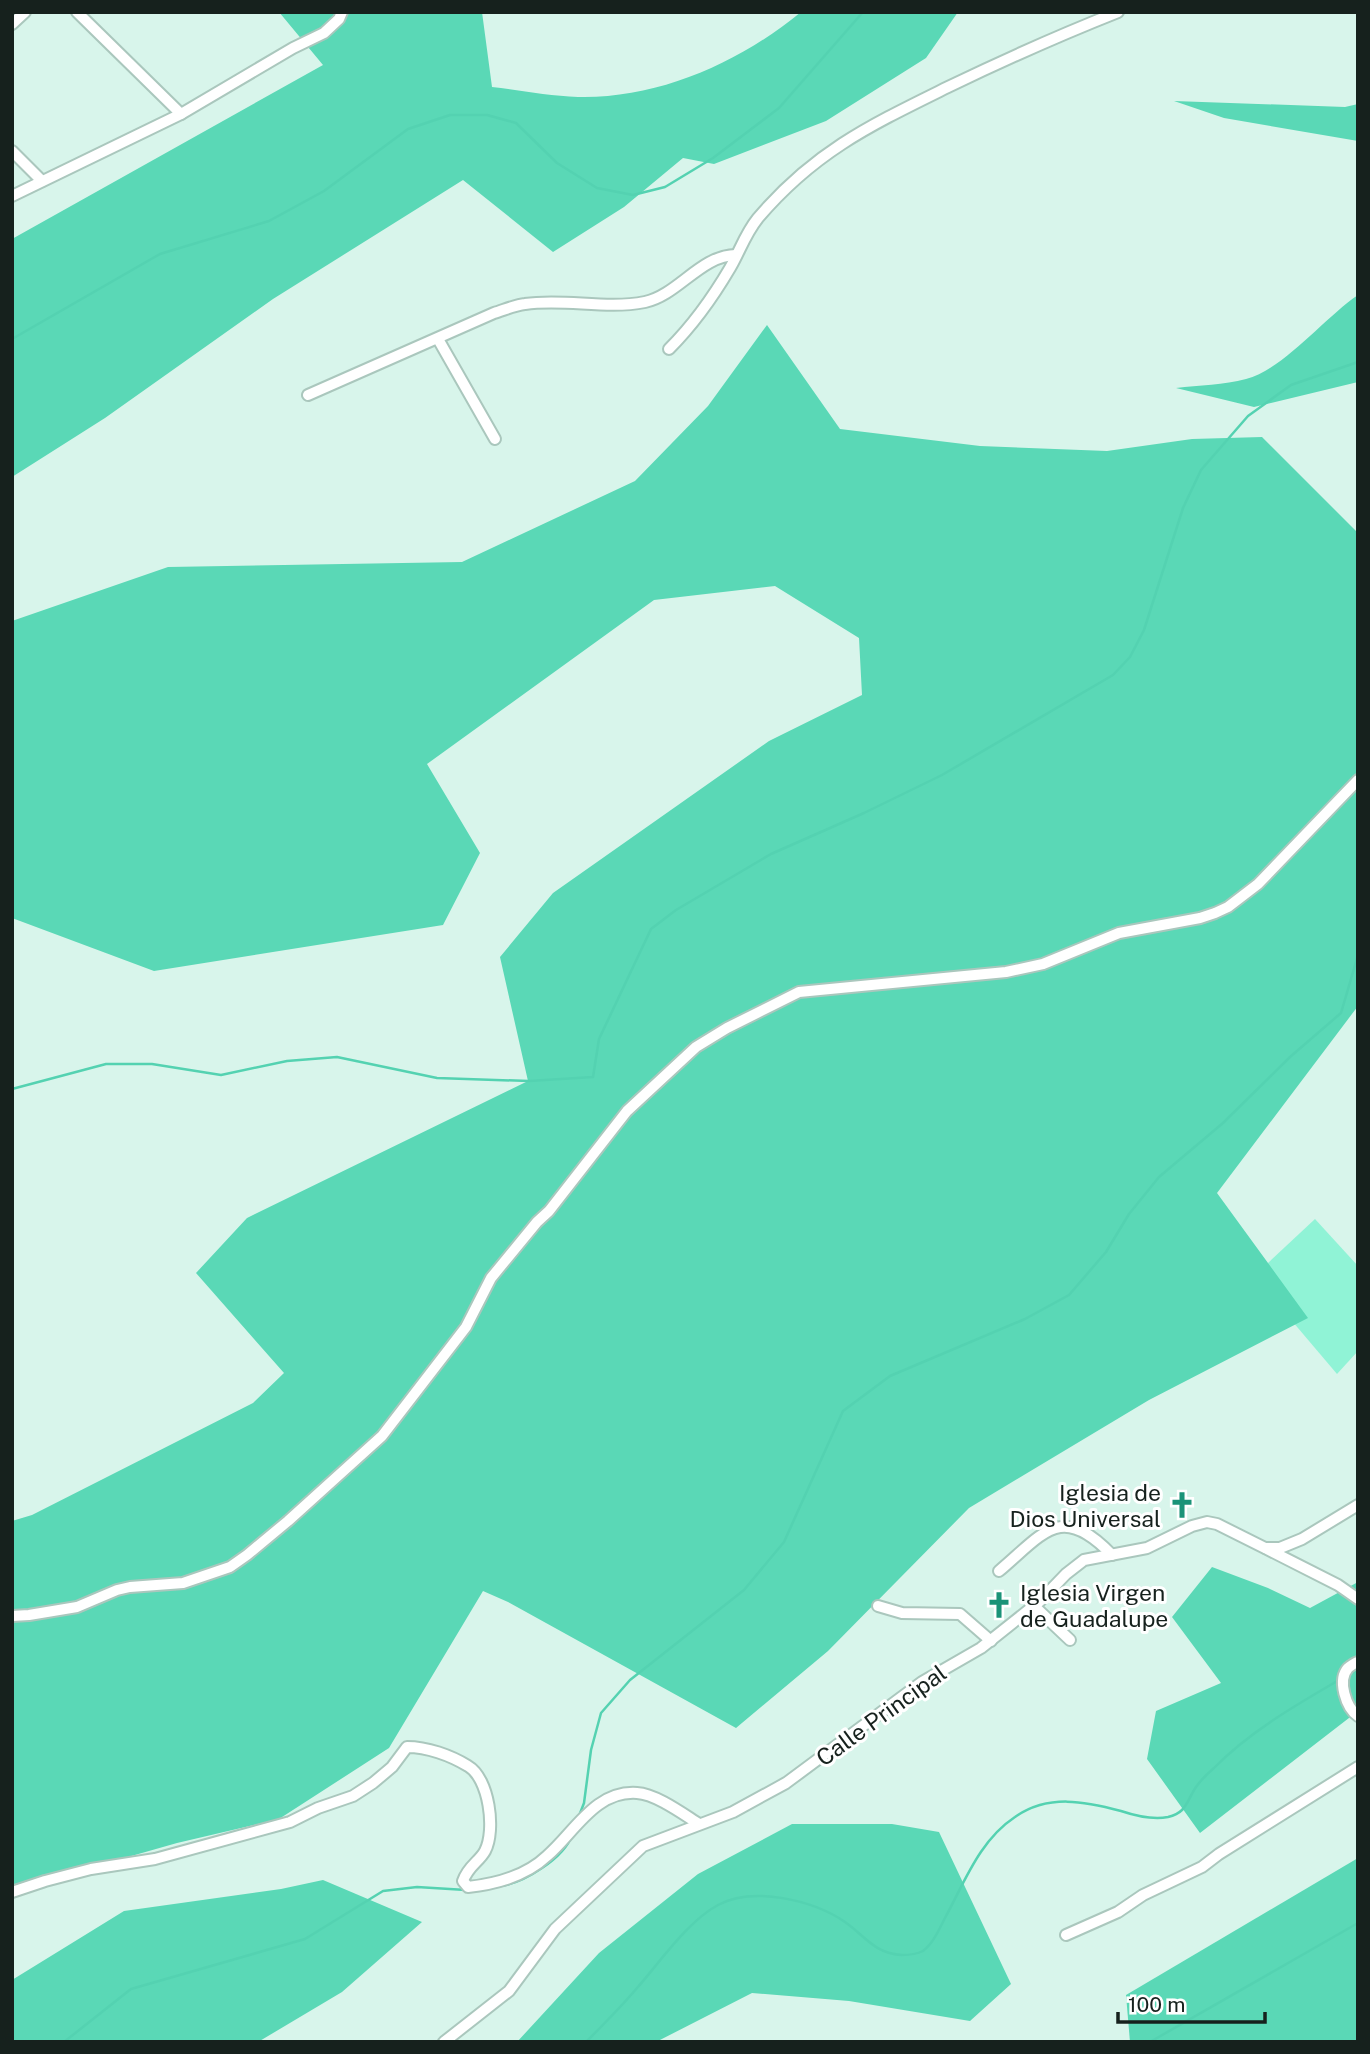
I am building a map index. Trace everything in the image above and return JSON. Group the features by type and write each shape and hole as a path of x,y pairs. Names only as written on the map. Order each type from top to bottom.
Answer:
{"street":[{"path":"12,24 25,12"},
{"path":"77,12 181,114"},
{"path":"12,195 181,114 293,48 324,33 339,19 342,12"},
{"path":"669,349 688,330 730,268 742,240 757,219 790,183 824,155 864,128 1038,44 1118,12"},
{"path":"12,151 42,181"},
{"path":"308,395 494,313 525,304 646,302 659,297 706,265 729,255 736,255"},
{"path":"438,339 495,439"},
{"path":"12,1616 77,1607 131,1587 183,1583 200,1578 230,1567 288,1521 382,1436 466,1327 491,1278 627,1111 696,1047 726,1028 799,992 1006,972 1043,964 1119,933 1215,913 1228,907 1258,884 1358,780"},
{"path":"1265,1548 1290,1545 1358,1505"},
{"name":"Calle Principal","path":"444,2042 509,1991 555,1929 643,1846 733,1812 786,1783 922,1682 990,1641 1034,1606 1079,1563 1147,1548 1192,1526 1207,1522 1217,1524 1338,1585 1358,1599"},
{"path":"999,1571 1044,1534 1058,1527 1079,1528 1112,1555"},
{"path":"878,1606 902,1613 960,1614 990,1641"},
{"path":"1034,1606 1070,1640"},
{"path":"1358,1662 1349,1666 1344,1678 1348,1703 1353,1713 1358,1716"},
{"path":"12,1892 80,1872 155,1859 290,1822 318,1808 353,1796 392,1767 407,1747 424,1747 470,1767 483,1787 490,1805 490,1833 484,1852 465,1875 463,1881 468,1887 502,1883 545,1858 588,1811 618,1795 639,1793 673,1807 699,1824"},
{"path":"1066,1935 1118,1912 1143,1895 1202,1867 1358,1767"}],"green space":[{"path":"279,12 482,12 492,87 578,97 638,92 696,74 751,47 801,12 958,12 926,58 826,121 714,164 683,158 624,207 553,252 463,180 273,299 105,418 12,477 12,239 323,65"},
{"path":"1174,101 1345,107 1358,104 1358,141 1224,118"},
{"path":"1358,295 1358,382 1254,407 1176,388 1229,383 1260,373 1289,354"},
{"path":"767,325 840,429 980,446 1107,451 1192,439 1262,437 1358,533 1358,1006 1217,1193 1308,1318 1149,1400 969,1508 828,1651 736,1728 508,1602 483,1591 389,1748 279,1819 177,1843 12,1890 12,1521 32,1515 253,1403 284,1373 196,1273 247,1218 528,1081 500,957 553,893 769,741 862,695 859,638 775,586 654,600 427,764 480,853 443,925 154,971 12,918 12,621 168,567 462,562 635,481 708,406"},
{"path":"1315,1219 1358,1266 1358,1351 1337,1374 1254,1276"},
{"path":"1212,1567 1268,1588 1310,1608 1358,1582 1358,1711 1200,1833 1147,1759 1156,1711 1221,1683 1172,1617"},
{"path":"792,1824 892,1824 939,1832 1011,1984 970,2021 849,2001 752,1993 656,2042 517,2042 599,1953 698,1874"},
{"path":"1358,1858 1358,2042 1130,2042 1126,1995"},
{"path":"323,1880 422,1922 342,1992 258,2042 12,2042 12,1980 124,1911 281,1889"}],"waterway":[{"path":"12,339 160,254 269,221 324,191 408,129 450,115 487,115 516,123 557,163 597,188 633,195 665,187 713,158 779,108 863,12"},
{"path":"12,1089 106,1064 152,1064 221,1075 287,1061 337,1057 437,1078 529,1081 593,1077 599,1039 651,929 676,910 771,854 942,775 1113,675 1130,657 1144,630 1183,508 1201,470 1248,416 1291,385 1358,362"},
{"path":"579,1816 584,1803 591,1750 601,1713 630,1680 744,1590 784,1542 843,1411 890,1376 1025,1319 1069,1295 1106,1252 1129,1214 1159,1177 1223,1123 1290,1057 1341,1013 1358,955"},
{"path":"1348,1675 1358,1669"},
{"path":"586,2042 625,2002 685,1931 718,1905 732,1899 748,1897 783,1898 832,1914 877,1948 902,1955 921,1952 936,1935 983,1849 992,1837 1015,1817 1040,1805 1054,1802 1094,1804 1144,1817 1162,1818 1173,1815 1184,1808 1204,1777 1242,1743 1290,1709 1339,1680"},
{"path":"500,1886 520,1880 542,1868 561,1852 572,1835"},
{"path":"64,2042 131,1989 305,1939 383,1891 417,1887 466,1890"},
{"path":"1150,2042 1358,1923"}],"place":[{"name":"Iglesia de Dios Universal","path":"1182,1505"},
{"name":"Iglesia Virgen de Guadalupe","path":"999,1605"}]}
